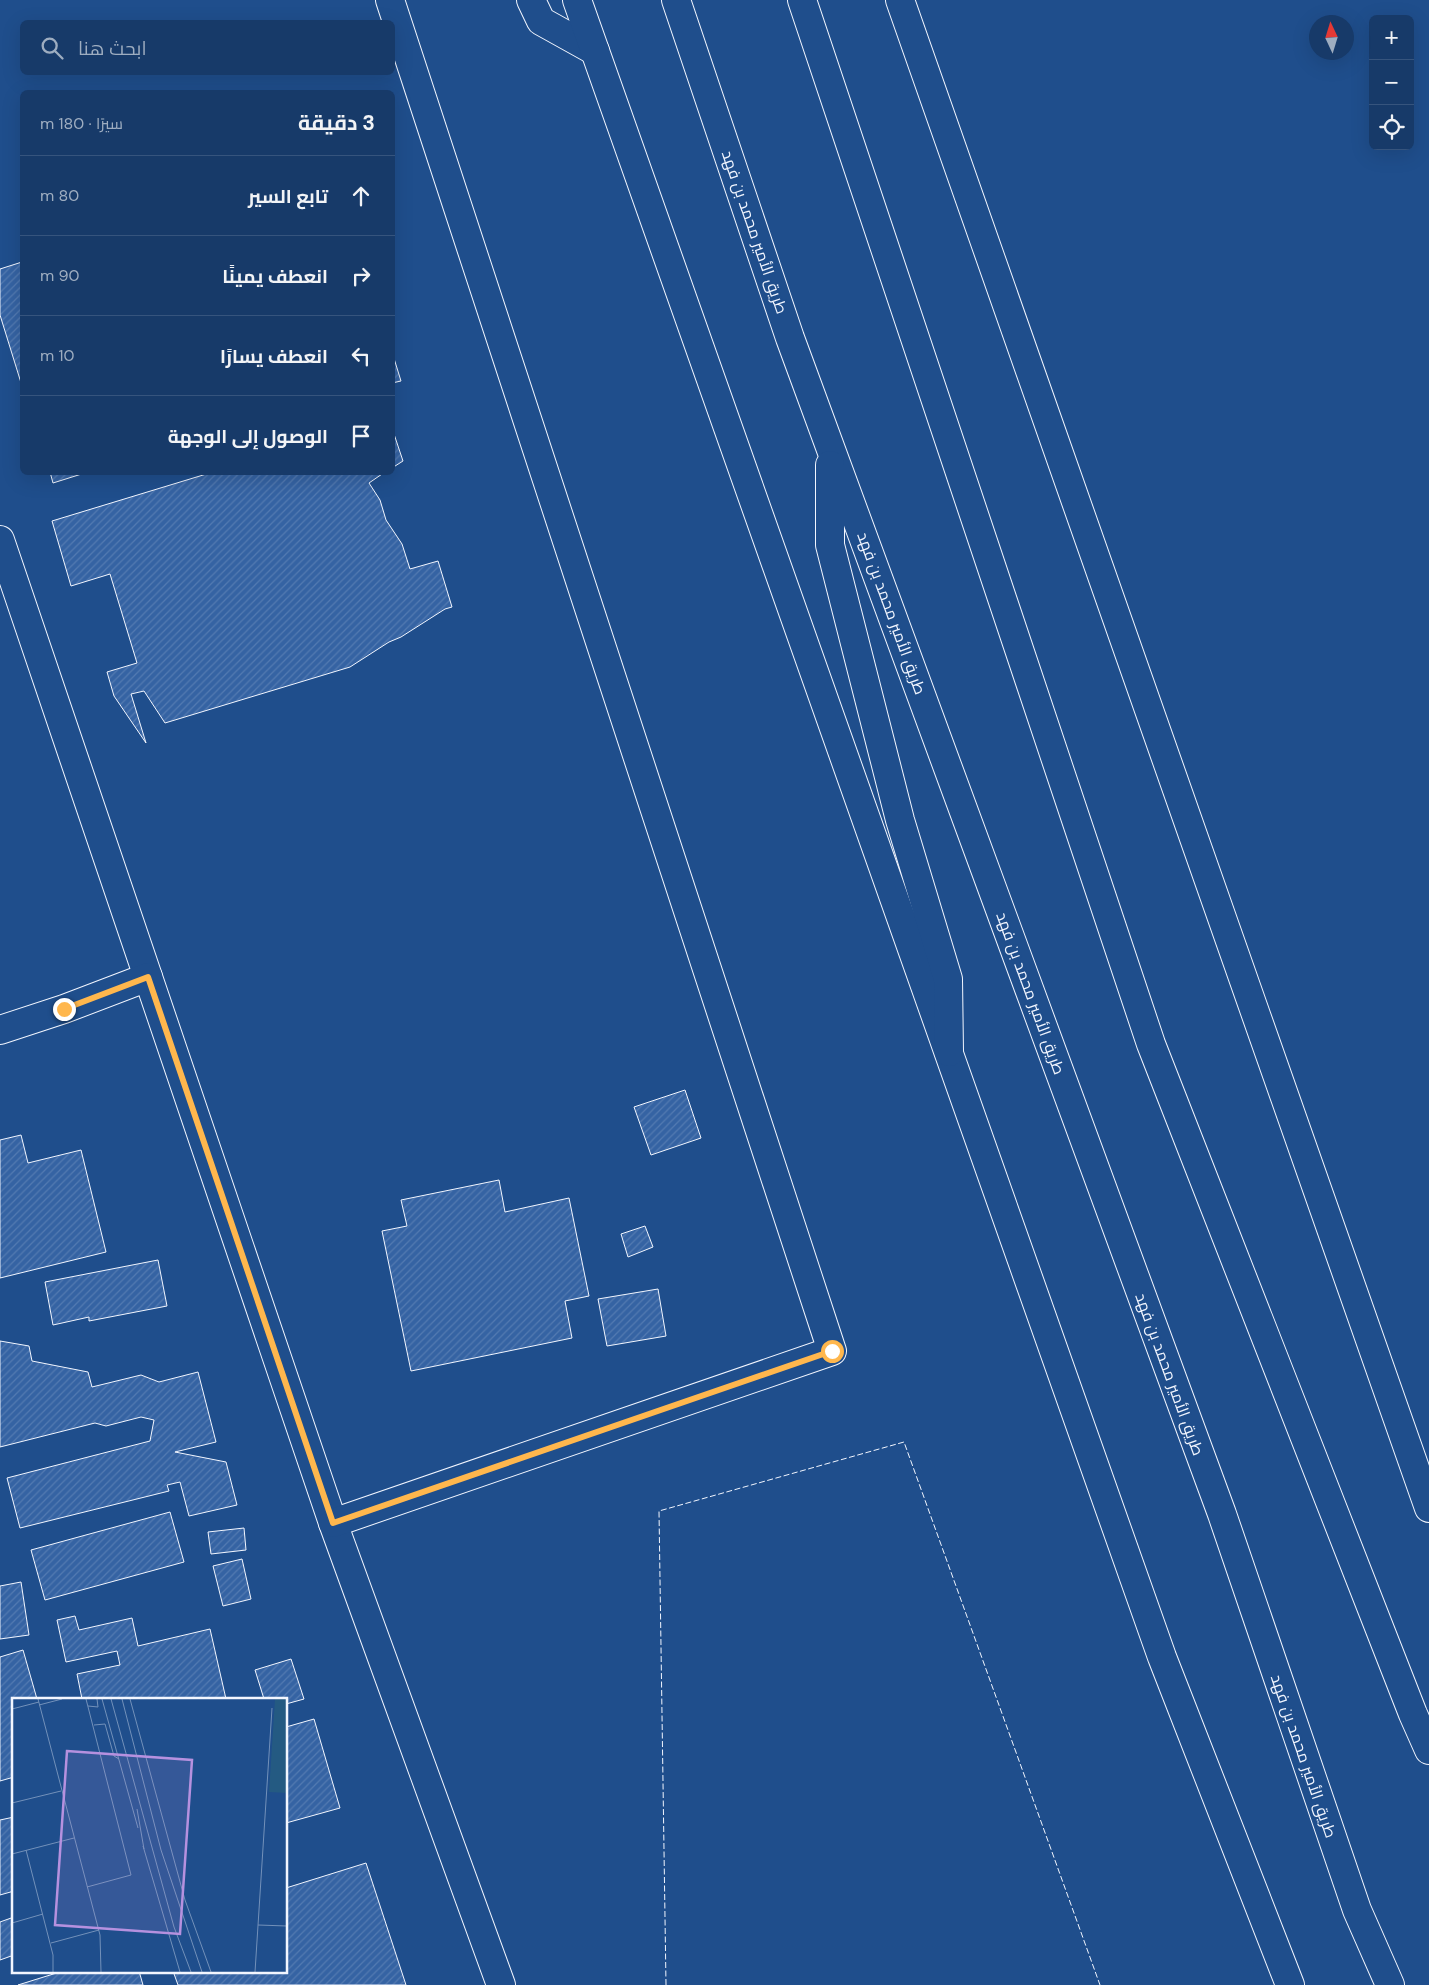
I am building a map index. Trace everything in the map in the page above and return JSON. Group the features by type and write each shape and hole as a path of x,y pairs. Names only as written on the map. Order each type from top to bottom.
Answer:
{"main road":[{"path":"333,1523 832,1351 390,0"},
{"path":"531,0 541,21 595,51"},
{"path":"577,0 1162,1657 1290,1985"},
{"name":"طريق الأمير محمد بن فهد","path":"676,0 790,338 1222,1514 1357,1910 1390,1985"},
{"path":"802,0 1151,1044 1413,1714 1429,1750"},
{"path":"900,0 1429,1508"},
{"path":"830,446 830,545 900,820 948,979 949,1052"},
{"path":"0,540 333,1523 501,1985"},
{"path":"0,1030 64,1009 148,977"}],"building":[{"path":"20,263 20,380 0,315 0,269"},
{"path":"395,362 401,381 395,382"},
{"path":"395,437 403,461 395,466"},
{"path":"51,475 78,475 53,483"},
{"path":"203,475 381,475 369,483 380,500 386,520 402,544 410,569 438,561 452,607 445,609 350,667 165,723 144,691 131,694 146,743 114,696 107,672 137,663 110,574 71,586 52,521"},
{"path":"685,1090 701,1138 651,1155 634,1107"},
{"path":"21,1135 28,1163 81,1150 106,1252 0,1278 0,1140"},
{"path":"499,1180 505,1212 569,1198 589,1296 565,1301 572,1338 411,1371 382,1231 407,1226 401,1200"},
{"path":"645,1226 653,1247 628,1257 621,1234"},
{"path":"158,1260 167,1306 89,1321 89,1317 53,1325 45,1282"},
{"path":"658,1289 666,1336 607,1346 598,1299"},
{"path":"0,1341 29,1346 32,1361 88,1372 92,1387 141,1375 159,1382 198,1372 216,1442 175,1452 226,1462 237,1505 189,1516 180,1482 167,1485 169,1491 20,1528 7,1478 150,1441 154,1420 141,1417 106,1426 95,1423 0,1447"},
{"path":"170,1512 184,1562 45,1600 31,1550"},
{"path":"244,1528 246,1550 211,1554 208,1532"},
{"path":"242,1559 251,1599 223,1606 213,1566"},
{"path":"21,1582 29,1635 0,1639 0,1586"},
{"path":"75,1616 79,1630 132,1618 138,1646 210,1629 226,1698 82,1698 77,1674 120,1665 117,1651 66,1662 57,1620"},
{"path":"23,1650 37,1698 12,1698 12,1778 0,1781 0,1657"},
{"path":"291,1659 304,1699 288,1703 288,1698 264,1698 255,1670"},
{"path":"314,1719 340,1808 288,1822 288,1726"},
{"path":"12,1817 12,1892 0,1895 0,1820"},
{"path":"366,1863 406,1985 178,1985 173,1972 288,1972 288,1887"},
{"path":"12,1918 12,1956 0,1960 0,1922"},
{"path":"60,1972 139,1972 143,1985 18,1985"}],"fence":[{"path":"666,1985 659,1511 904,1442 1100,1985"}],"route":[{"path":"64,1009 148,977 333,1523 832,1351"}]}
